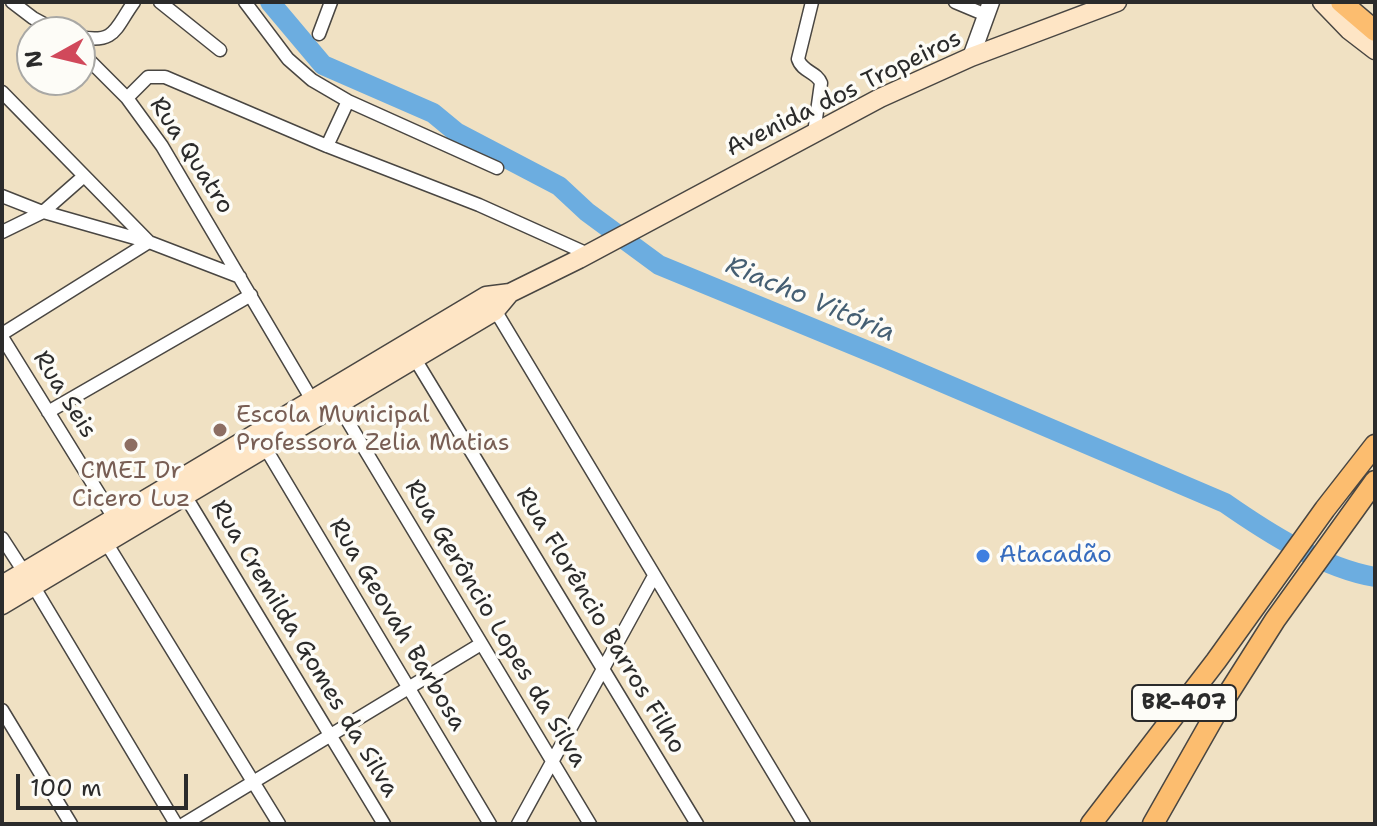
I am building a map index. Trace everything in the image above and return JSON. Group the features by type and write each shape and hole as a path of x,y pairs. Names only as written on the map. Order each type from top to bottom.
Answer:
{"highway":[{"path":"1341,2 1375,31"},
{"path":"1361,2 1375,15"},
{"name":"BR-407","path":"1329,503 1349,463 1375,427"},
{"name":"BR-407","path":"1091,824 1375,445"},
{"name":"BR-407","path":"1153,824 1216,713 1290,599 1368,498 1375,481"}],"main road":[{"name":"Avenida dos Tropeiros","path":"491,304 880,98 971,57 1117,2"},
{"path":"1322,2 1349,30 1375,50"},
{"path":"2,585 29,579 107,544 415,359 491,304"},
{"path":"2,605 29,579 114,518 312,400 491,304"}],"street":[{"path":"12,2 30,16"},
{"path":"96,41 107,39 134,2"},
{"path":"160,2 220,50"},
{"path":"245,2 288,59 312,80 348,101 497,168"},
{"path":"319,34 331,2"},
{"path":"812,2 798,54 799,64 820,78 823,88 814,133"},
{"path":"955,2 988,8 971,57"},
{"name":"Rua Quatro","path":"96,67 127,98 162,146 312,400"},
{"path":"127,98 148,77 165,77 327,146 596,250"},
{"path":"2,92 149,242"},
{"path":"327,146 348,101"},
{"path":"2,232 43,212 84,176"},
{"path":"2,196 43,212 149,242 240,277"},
{"path":"2,335 149,242"},
{"path":"48,412 251,295"},
{"path":"491,304 801,823"},
{"name":"Rua Seis","path":"2,335 114,518"},
{"name":"Rua Florêncio Barros Filho","path":"415,359 695,823"},
{"name":"Rua Gerôncio Lopes da Silva","path":"338,405 590,824"},
{"name":"Rua Geovah Barbosa","path":"266,449 490,824"},
{"name":"Rua Cremilda Gomes da Silva","path":"186,497 384,824"},
{"path":"2,538 176,824"},
{"path":"107,544 279,824"},
{"path":"518,824 654,576"},
{"path":"184,824 481,644"},
{"path":"2,710 71,824"}],"waterway":[{"name":"Riacho Vitória","path":"270,2 323,65 433,113 456,132 559,186 587,212 659,265 1225,503 1316,558 1375,577"}],"place":[{"name":"Escola Municipal Professora Zelia Matias","path":"220,430"},
{"name":"CMEI Dr Cicero Luz","path":"131,445"},
{"name":"Atacadão","path":"983,556"}]}
